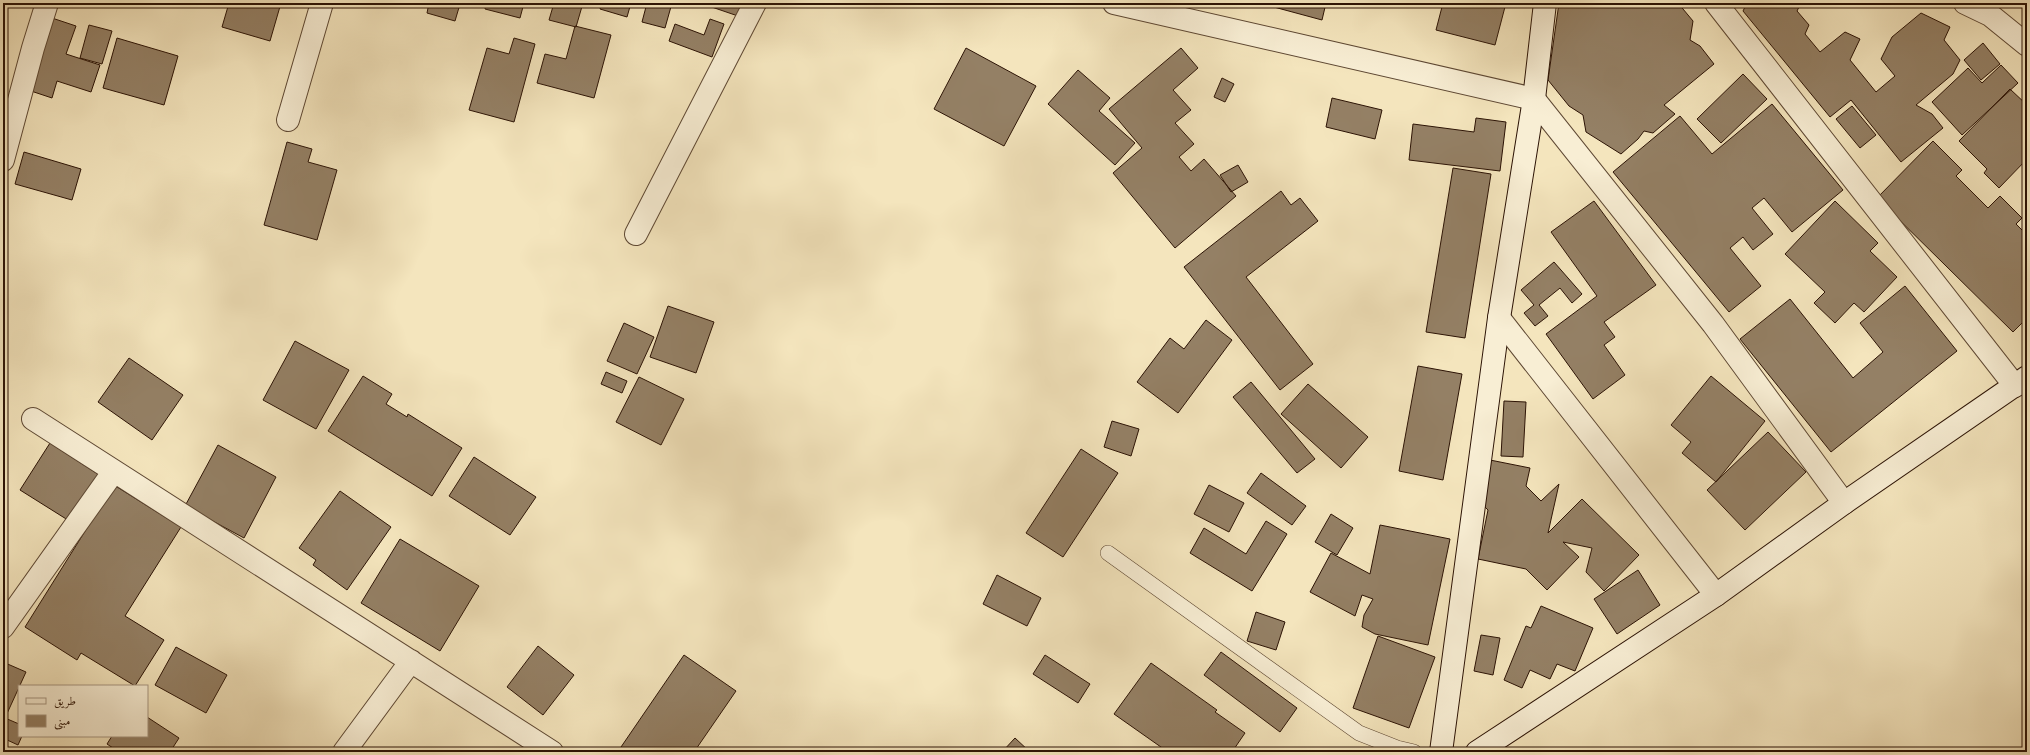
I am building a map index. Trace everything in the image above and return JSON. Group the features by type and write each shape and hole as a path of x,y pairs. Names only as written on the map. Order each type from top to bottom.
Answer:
{"street":[{"path":"3,160 33,48 47,3"},
{"path":"288,120 322,3"},
{"path":"636,234 755,3"},
{"path":"1114,3 1534,99 1713,324 1844,503"},
{"path":"1441,752 1499,318 1534,99 1545,3"},
{"path":"1477,752 1716,595 1844,503 2021,381 1716,3"},
{"path":"1965,3 1990,15 2027,45"},
{"path":"1499,318 1716,595"},
{"path":"33,419 552,752"},
{"path":"3,627 114,470"},
{"path":"344,752 411,661"}],"lane":[{"path":"1108,553 1359,733 1397,748 1414,752"}],"building":[{"path":"229,3 281,3 270,41 222,27"},
{"path":"429,3 460,4 455,21 427,13"},
{"path":"486,3 524,3 520,18 485,9"},
{"path":"554,3 583,3 576,27 549,20"},
{"path":"602,3 631,3 627,17 600,9"},
{"path":"647,3 672,3 665,28 642,22"},
{"path":"700,3 743,3 738,16"},
{"path":"1259,3 1326,3 1322,20"},
{"path":"1443,3 1506,3 1495,45 1436,30"},
{"path":"1559,3 1624,3 1631,7 1637,3 1678,3 1693,21 1690,40 1700,46 1714,64 1664,105 1675,114 1653,133 1644,131 1638,139 1621,154 1586,132 1583,115 1569,106 1548,80"},
{"path":"1747,3 1801,3 1797,11 1809,25 1805,34 1820,52 1845,32 1860,39 1850,60 1876,92 1895,76 1881,59 1892,37 1921,13 1950,27 1944,40 1960,60 1953,74 1916,105 1932,114 1943,128 1901,162 1851,100 1830,117 1743,11"},
{"path":"49,17 76,26 66,54 100,65 91,92 57,81 52,98 25,89"},
{"path":"710,19 724,24 712,57 669,41 675,24 704,35"},
{"path":"89,25 112,31 102,64 80,58"},
{"path":"575,26 611,35 594,98 537,83 545,54 566,59"},
{"path":"117,38 178,56 164,105 103,88"},
{"path":"514,38 535,44 514,122 469,110 487,48 509,54"},
{"path":"1983,43 2000,64 1981,80 1964,60"},
{"path":"966,48 1036,86 1004,146 934,109"},
{"path":"1181,48 1198,68 1173,90 1191,110 1175,123 1194,144 1179,157 1191,171 1204,159 1236,196 1175,248 1113,173 1142,148 1109,109"},
{"path":"2001,65 2018,83 1962,135 1932,102 1968,68 1982,83"},
{"path":"1078,70 1110,98 1099,111 1135,143 1115,165 1048,104"},
{"path":"1743,74 1767,99 1721,143 1697,119"},
{"path":"1222,78 1234,84 1225,102 1214,97"},
{"path":"2010,89 2027,105 2027,159 1999,188 1984,173 1987,169 1959,141"},
{"path":"1332,98 1382,110 1375,139 1326,127"},
{"path":"1772,104 1843,190 1792,232 1764,198 1752,208 1773,234 1753,250 1743,237 1730,248 1761,286 1729,312 1613,172 1680,116 1712,154"},
{"path":"1852,106 1876,135 1860,148 1836,119"},
{"path":"1476,118 1506,122 1500,171 1409,160 1413,124 1474,132"},
{"path":"1933,141 1962,170 1956,176 1988,208 2000,196 2022,218 2016,224 2027,235 2027,318 2013,332 1877,198"},
{"path":"287,142 312,149 308,162 337,170 317,240 264,225"},
{"path":"24,152 81,169 72,200 15,184"},
{"path":"1238,165 1248,182 1231,192 1220,175"},
{"path":"1453,168 1491,174 1465,338 1426,332"},
{"path":"1281,191 1291,205 1300,198 1318,221 1246,277 1313,364 1280,390 1184,267"},
{"path":"1594,201 1656,285 1604,322 1615,337 1604,345 1625,375 1593,399 1546,334 1597,296 1551,232"},
{"path":"1835,201 1878,243 1870,251 1897,277 1864,312 1854,303 1835,323 1814,303 1825,292 1785,254"},
{"path":"1554,262 1582,294 1572,303 1560,288 1539,305 1548,316 1535,326 1524,313 1534,305 1521,290"},
{"path":"1905,286 1957,351 1831,452 1740,339 1790,299 1853,378 1883,352 1860,323"},
{"path":"668,306 714,322 696,373 650,357"},
{"path":"1206,320 1232,340 1178,413 1137,382 1170,338 1184,349"},
{"path":"624,323 654,337 637,374 607,361"},
{"path":"295,341 349,370 316,429 263,400"},
{"path":"129,358 183,395 152,440 98,402"},
{"path":"1418,366 1462,374 1443,480 1399,471"},
{"path":"606,372 627,381 622,393 601,384"},
{"path":"363,376 392,394 386,404 407,417 408,414 462,448 432,496 328,431"},
{"path":"1711,376 1765,421 1716,482 1682,453 1691,442 1671,425"},
{"path":"639,377 684,399 661,445 616,422"},
{"path":"1251,382 1315,459 1297,473 1233,397"},
{"path":"1308,384 1368,437 1341,468 1281,414"},
{"path":"1504,401 1526,402 1523,457 1501,456"},
{"path":"1112,421 1139,429 1131,456 1104,447"},
{"path":"1768,432 1806,472 1745,530 1707,490"},
{"path":"50,443 101,476 71,522 20,490"},
{"path":"218,445 276,477 244,538 185,506"},
{"path":"1081,449 1118,473 1063,557 1026,533"},
{"path":"474,457 536,497 510,535 449,496"},
{"path":"1490,460 1530,468 1526,486 1541,501 1559,484 1548,533 1582,499 1639,555 1604,591 1586,572 1592,548 1563,542 1579,557 1547,590 1526,569 1478,559 1488,510 1481,503"},
{"path":"1261,473 1306,506 1292,525 1247,493"},
{"path":"114,485 181,527 125,616 164,640 136,685 81,653 77,660 25,627"},
{"path":"1209,485 1244,503 1229,532 1194,514"},
{"path":"340,491 391,527 347,590 313,565 316,560 299,548"},
{"path":"1331,514 1353,528 1337,555 1315,542"},
{"path":"1266,521 1287,534 1252,591 1190,553 1204,528 1246,554"},
{"path":"1380,525 1450,539 1428,645 1375,634 1362,627 1364,615 1373,599 1362,595 1355,616 1310,592 1331,553 1370,574"},
{"path":"400,539 479,586 440,651 361,603"},
{"path":"1638,570 1660,605 1617,634 1594,599"},
{"path":"997,575 1041,598 1027,626 983,604"},
{"path":"1541,606 1593,628 1575,671 1557,664 1550,679 1530,670 1522,688 1504,680 1526,626 1531,628"},
{"path":"1256,612 1285,622 1276,650 1247,641"},
{"path":"1481,635 1500,638 1493,675 1474,671"},
{"path":"1378,636 1435,657 1409,728 1353,708"},
{"path":"538,646 574,675 543,715 507,687"},
{"path":"176,647 227,675 206,713 155,685"},
{"path":"1221,652 1297,708 1280,732 1204,675"},
{"path":"684,655 736,691 694,752 629,752 621,747"},
{"path":"1045,655 1090,684 1078,703 1033,674"},
{"path":"3,662 26,672 20,685 18,685 18,690 5,718 18,724 18,737 22,737 18,745 5,739 3,743"},
{"path":"1151,663 1217,710 1215,712 1245,733 1232,752 1168,752 1114,714"},
{"path":"148,718 179,738 170,752 119,752 107,744 111,737 148,737"},
{"path":"1015,738 1030,752 1002,752"},
{"path":"359,745 371,752 355,752"}]}
